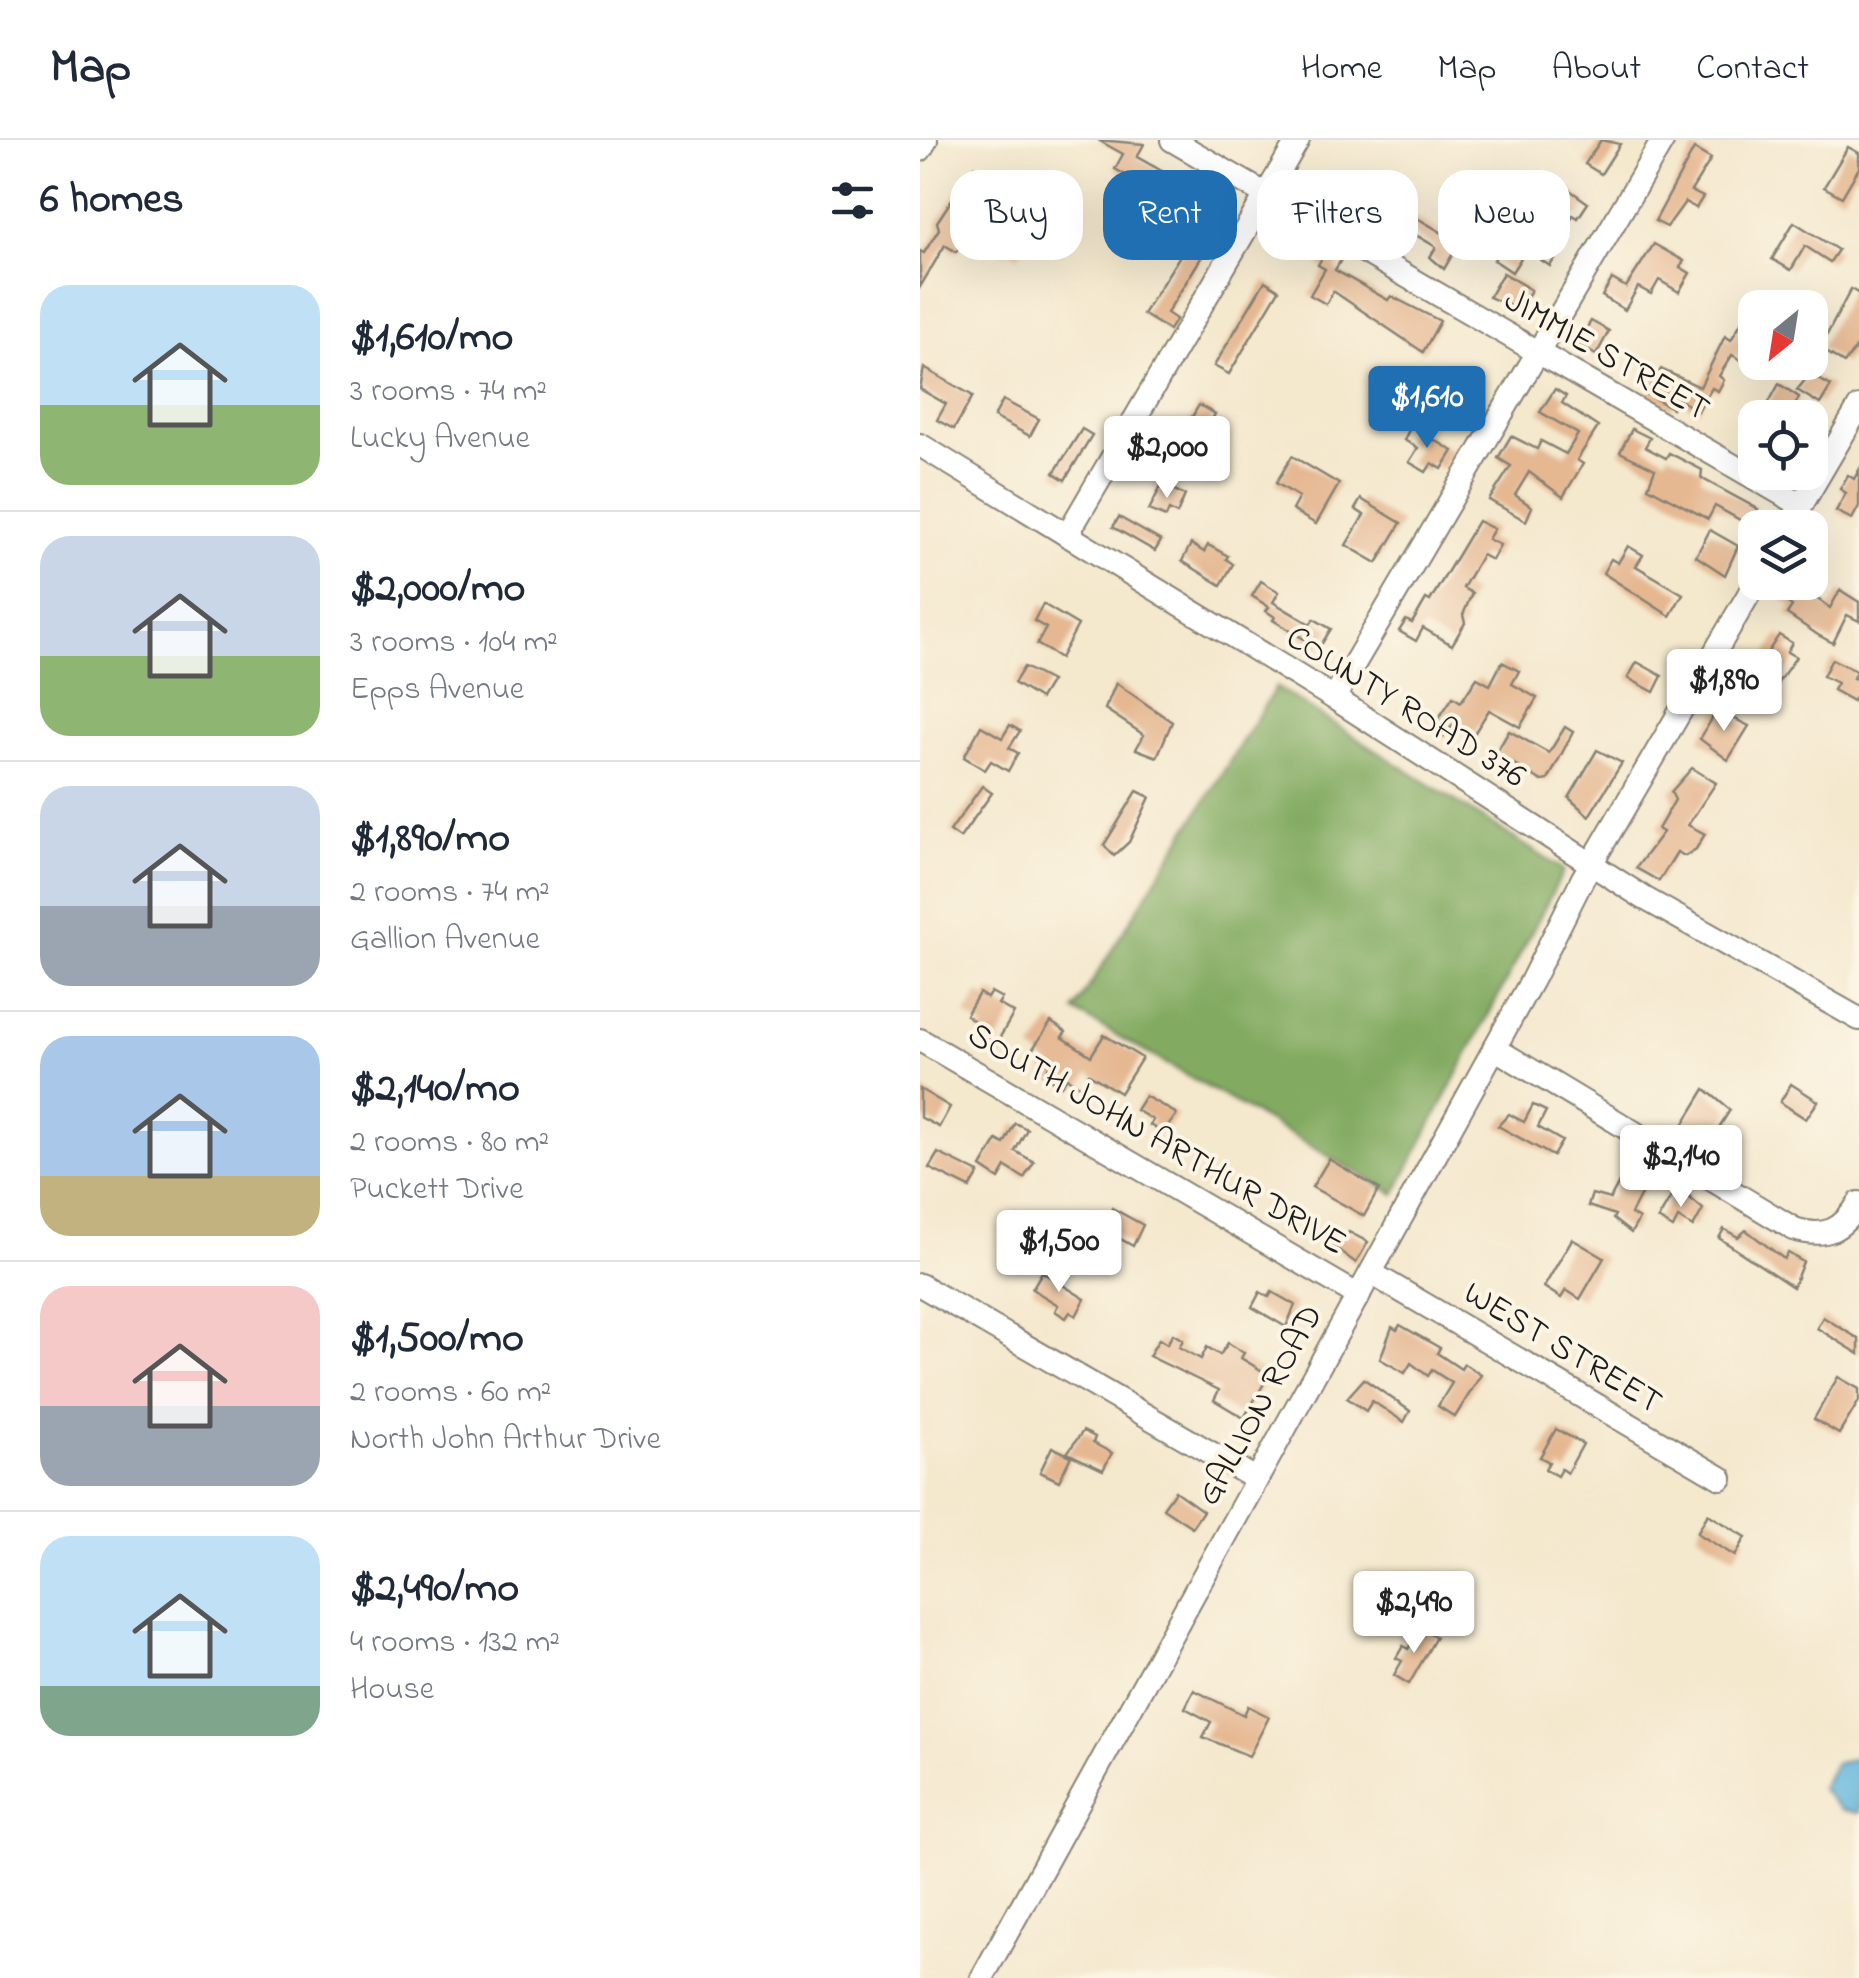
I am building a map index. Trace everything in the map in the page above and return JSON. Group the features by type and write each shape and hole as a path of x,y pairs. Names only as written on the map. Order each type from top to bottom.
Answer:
{"street":[{"path":"920,150 926,140"},
{"name":"JIMMIE STREET","path":"1172,140 1257,189"},
{"path":"1280,170 1298,140"},
{"path":"1334,698 1663,140"},
{"path":"1067,535 1257,209"},
{"name":"JIMMIE STREET","path":"1379,260 1801,506"},
{"path":"1799,510 1859,407"},
{"name":"COUNTY ROAD 376","path":"920,445 1334,698 1667,912 1859,1019"},
{"name":"GALLION ROAD","path":"982,1978 1593,863 1746,600"},
{"name":"SOUTH JOHN ARTHUR DRIVE","path":"920,1040 1359,1296"},
{"path":"1494,1048 1794,1228 1818,1234 1836,1230 1859,1203"},
{"name":"WEST STREET","path":"1371,1273 1721,1478"},
{"path":"920,1285 1256,1479"}],"green space":[{"path":"1276,687 1564,870 1395,1194 1074,1011"}],"water":[{"path":"1859,1757 1859,1813 1841,1810 1821,1789 1834,1764"}],"building":[{"path":"1098,140 1144,144 1137,157 1160,170 1117,170 1123,154"},
{"path":"1601,140 1620,144 1601,174 1585,164"},
{"path":"1848,147 1859,153 1859,168 1842,197 1824,187"},
{"path":"1694,149 1711,159 1691,191 1703,197 1696,208 1685,202 1667,227 1655,221"},
{"path":"1570,190 1588,203 1578,218 1573,215 1570,220"},
{"path":"950,202 950,248 945,245 920,287 920,251 924,253 939,229 937,222"},
{"path":"1418,218 1438,230 1438,260 1449,260 1444,269 1430,257 1436,247 1418,236"},
{"path":"1794,222 1838,250 1830,262 1805,246 1791,270 1772,259"},
{"path":"1654,244 1684,261 1680,267 1690,273 1679,292 1659,280 1651,294 1638,287 1625,310 1602,296 1612,279 1626,287"},
{"path":"1177,260 1200,260 1167,313 1176,319 1169,330 1143,314"},
{"path":"1321,260 1341,260 1335,270 1388,300 1391,296 1440,321 1423,352 1333,291 1326,304 1310,295 1325,269 1318,265"},
{"path":"1494,260 1520,260 1512,272"},
{"path":"1503,273 1531,290 1519,310 1489,297"},
{"path":"1265,281 1279,290 1229,374 1214,366"},
{"path":"1851,289 1859,294 1859,344 1844,363 1828,353 1828,333"},
{"path":"1591,321 1609,331 1596,355 1577,344"},
{"path":"1738,328 1738,358 1732,355 1719,376 1724,380 1718,391 1712,388 1698,411 1678,399 1672,408 1647,394 1661,369 1700,387 1725,336 1731,340"},
{"path":"924,368 973,396 954,429 937,420 946,404 920,389"},
{"path":"1805,380 1820,380 1831,386 1822,400 1813,400 1797,390"},
{"path":"1779,384 1799,397 1798,400 1770,400"},
{"path":"1555,389 1566,396 1562,403 1598,427 1577,460 1583,464 1563,497 1529,472 1515,495 1532,507 1526,521 1489,500 1511,466 1498,458 1511,436 1537,449 1541,441 1566,454 1578,434 1540,412"},
{"path":"1003,400 1039,419 1030,436 994,417"},
{"path":"1199,405 1215,414 1195,449 1179,439"},
{"path":"1411,426 1453,451 1442,469 1432,463 1426,472 1409,462 1418,448 1404,440"},
{"path":"1082,429 1092,435 1065,480 1054,473"},
{"path":"1632,429 1650,438 1645,447 1666,458 1669,453 1702,470 1701,478 1758,509 1738,510 1738,519 1715,506 1708,519 1648,487 1655,469 1620,452"},
{"path":"1292,456 1339,484 1316,524 1292,510 1299,497 1276,483"},
{"path":"1859,470 1859,506 1852,519 1836,511 1846,493 1840,489 1848,475 1854,479"},
{"path":"1162,484 1185,495 1177,514 1169,510 1166,517 1149,510"},
{"path":"1361,499 1401,523 1377,563 1346,545 1364,515 1355,509"},
{"path":"1119,517 1161,541 1155,551 1113,527"},
{"path":"1478,521 1494,529 1488,539 1500,545 1492,560 1482,555 1463,588 1472,593 1463,615 1465,623 1452,645 1423,628 1416,641 1399,631 1406,620 1412,623 1426,599 1430,601"},
{"path":"1710,530 1738,546 1725,575 1696,556"},
{"path":"1191,544 1204,552 1208,545 1228,556 1226,559 1233,564 1221,585 1182,561"},
{"path":"1628,546 1643,555 1636,566 1683,594 1670,616 1603,573 1611,559 1618,563"},
{"path":"1261,581 1279,592 1273,602 1310,624 1314,619 1331,629 1319,648 1273,620 1275,617 1266,611 1269,607 1252,596"},
{"path":"1840,590 1859,602 1859,621 1847,615 1833,643 1787,614 1792,606 1784,600 1819,600 1830,608"},
{"path":"1043,604 1078,625 1060,658 1037,644 1046,628 1034,621"},
{"path":"1779,635 1792,643 1787,652 1796,657 1765,701 1745,687"},
{"path":"1832,659 1856,671 1853,678 1859,681 1859,690 1853,701 1833,690 1837,683 1823,676"},
{"path":"1502,662 1519,671 1512,684 1537,698 1520,727 1489,710 1472,737 1453,725 1444,737 1432,728 1453,697 1461,702 1477,678 1490,685"},
{"path":"1637,662 1662,676 1654,692 1628,678"},
{"path":"1024,667 1051,681 1040,699 1014,683"},
{"path":"1116,683 1172,722 1157,757 1136,749 1144,735 1105,709"},
{"path":"1717,710 1749,726 1728,760 1700,739"},
{"path":"1010,725 1020,731 1009,748 1018,753 1008,771 991,761 985,770 964,757 981,726 1002,738"},
{"path":"1565,727 1573,732 1548,780 1542,781 1496,753 1509,731 1549,753"},
{"path":"1597,750 1622,763 1589,816 1569,798"},
{"path":"1692,768 1716,783 1688,825 1705,834 1696,849 1685,856 1677,852 1659,881 1636,868 1663,832 1658,829 1675,800 1671,792"},
{"path":"982,786 992,793 960,838 950,831"},
{"path":"1137,791 1150,797 1129,842 1114,856 1104,845"},
{"path":"991,992 1002,998 998,1004 1014,1013 996,1044 980,1034 984,1028 966,1015 979,993 987,998"},
{"path":"1051,1022 1066,1032 1062,1037 1091,1056 1104,1035 1142,1058 1120,1093 1089,1074 1081,1087 1067,1078 1061,1086 1044,1075 1050,1065 1032,1050"},
{"path":"1791,1084 1818,1101 1806,1119 1780,1102"},
{"path":"920,1089 950,1107 939,1127 920,1117"},
{"path":"1705,1089 1730,1110 1708,1145 1680,1130"},
{"path":"1145,1096 1177,1114 1163,1133 1150,1125 1153,1120 1136,1110"},
{"path":"1533,1105 1546,1111 1538,1127 1562,1141 1553,1156 1498,1126 1509,1114 1524,1122"},
{"path":"1015,1123 1027,1129 1015,1151 1034,1162 1024,1178 1006,1167 999,1179 981,1167 997,1140 1004,1144"},
{"path":"938,1153 979,1173 970,1188 929,1168"},
{"path":"1329,1159 1379,1189 1364,1216 1312,1187"},
{"path":"1630,1163 1651,1175 1631,1214 1639,1219 1631,1233 1613,1219 1615,1215 1588,1206 1592,1194 1610,1199"},
{"path":"1677,1187 1703,1209 1693,1227 1678,1218 1673,1228 1658,1219"},
{"path":"1112,1208 1143,1225 1133,1246 1088,1220 1094,1210 1108,1218"},
{"path":"1724,1229 1738,1237 1746,1230 1784,1259 1788,1253 1803,1262 1793,1287 1719,1238"},
{"path":"1349,1232 1368,1242 1356,1263 1333,1246 1338,1235 1345,1239"},
{"path":"1572,1239 1604,1258 1580,1299 1566,1290 1561,1298 1544,1287"},
{"path":"1042,1272 1085,1299 1076,1316 1070,1312 1066,1318 1055,1311 1058,1305 1032,1289"},
{"path":"1260,1292 1269,1297 1272,1292 1295,1305 1286,1327 1252,1307"},
{"path":"1823,1317 1859,1339 1859,1354 1817,1328"},
{"path":"1400,1325 1440,1348 1437,1353 1461,1369 1464,1364 1481,1375 1455,1417 1438,1406 1452,1383 1432,1370 1428,1376 1411,1363 1405,1373 1380,1359 1392,1327 1397,1330"},
{"path":"1173,1334 1183,1340 1179,1347 1201,1359 1207,1347 1220,1355 1228,1343 1244,1353 1241,1358 1269,1375 1244,1418 1214,1400 1219,1390 1149,1356 1159,1339 1167,1344"},
{"path":"1838,1377 1859,1389 1859,1401 1839,1434 1814,1419"},
{"path":"1364,1379 1410,1411 1404,1422 1372,1401 1366,1411 1347,1398"},
{"path":"1556,1429 1583,1444 1567,1473 1561,1469 1557,1476 1545,1469 1549,1462 1540,1457"},
{"path":"1083,1431 1095,1437 1093,1443 1112,1453 1103,1470 1067,1453"},
{"path":"1052,1447 1071,1456 1059,1481 1040,1472"},
{"path":"1175,1491 1203,1511 1192,1527 1163,1508"},
{"path":"1708,1514 1746,1537 1735,1556 1697,1533"},
{"path":"1420,1628 1436,1637 1409,1684 1394,1675 1402,1661 1396,1658 1403,1646 1408,1649"},
{"path":"1194,1690 1244,1715 1248,1706 1269,1717 1249,1756 1203,1737 1211,1722 1185,1708"}]}
